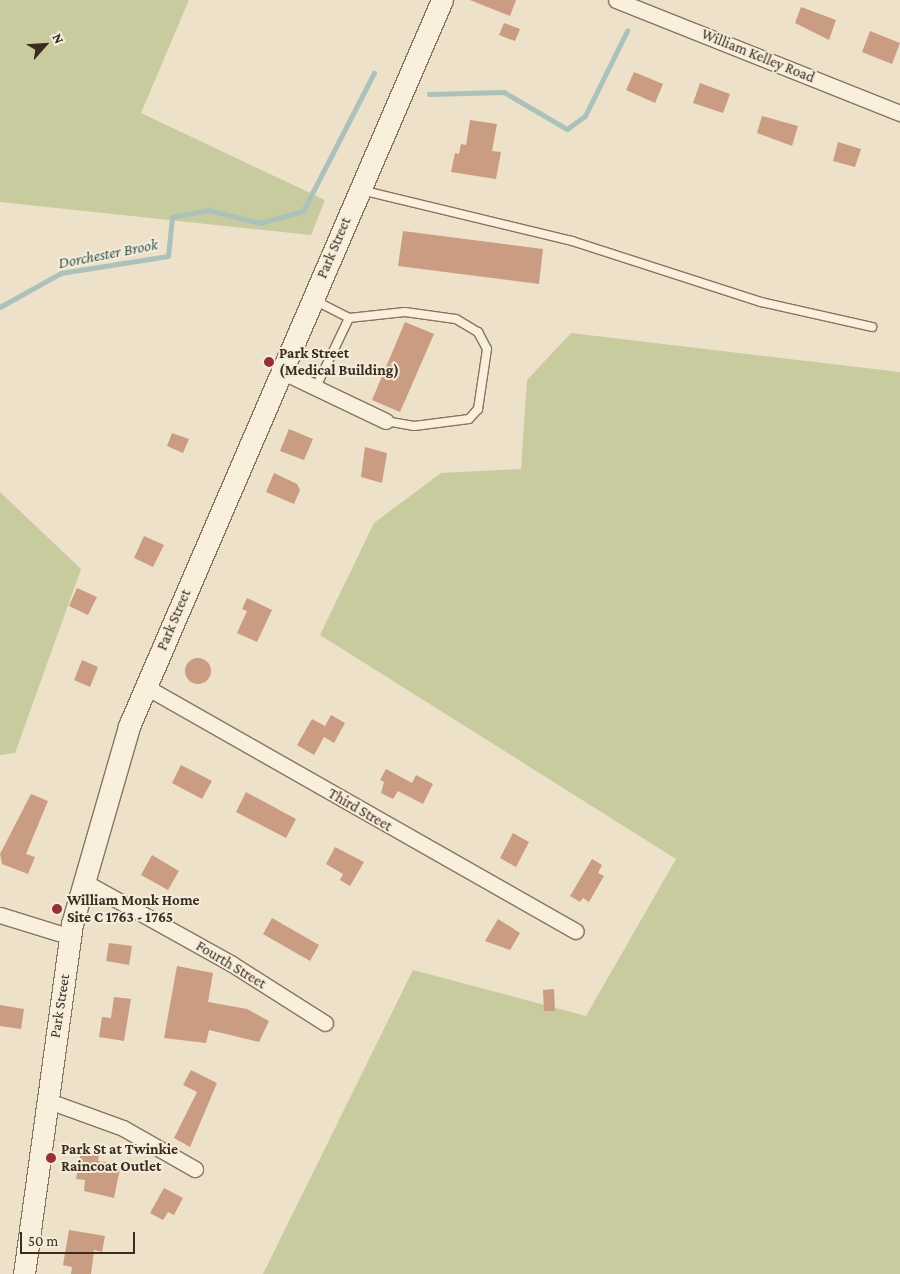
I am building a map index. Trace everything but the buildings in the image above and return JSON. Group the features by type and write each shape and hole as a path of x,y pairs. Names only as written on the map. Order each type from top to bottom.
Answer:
{"main road":[{"name":"Park Street","path":"24,1274 46,1100 71,937 83,881 129,726 442,0"}],"street":[{"name":"William Kelley Road","path":"616,0 900,113"},
{"path":"282,371 386,421"},
{"name":"Third Street","path":"146,687 575,931"},
{"name":"Fourth Street","path":"83,881 232,964 325,1023"},
{"path":"0,915 71,937"},
{"path":"46,1100 123,1128 195,1169"}],"lane":[{"path":"359,190 572,241 761,302 872,327"},
{"path":"312,299 349,318 406,312 456,319 478,332 486,349 478,409 469,419 414,426 386,421"},
{"path":"316,387 349,318"}],"green space":[{"path":"0,0 189,0 141,113 325,200 311,235 0,202"},
{"path":"571,333 900,372 900,1274 263,1274 413,970 586,1016 676,859 320,635 374,523 441,473 521,469 527,380"},
{"path":"0,492 81,569 15,753 0,755"}],"waterway":[{"name":"Dorchester Brook","path":"429,94 504,92 567,129 585,116 627,31"},
{"name":"Dorchester Brook","path":"0,307 61,273 168,256 172,217 208,210 260,223 303,211 374,73"}],"place":[{"name":"Park Street (Medical Building)","path":"269,362"},
{"name":"William Monk Home Site C 1763 - 1765","path":"57,909"},
{"name":"Park St at Twinkie Raincoat Outlet","path":"51,1158"}]}
